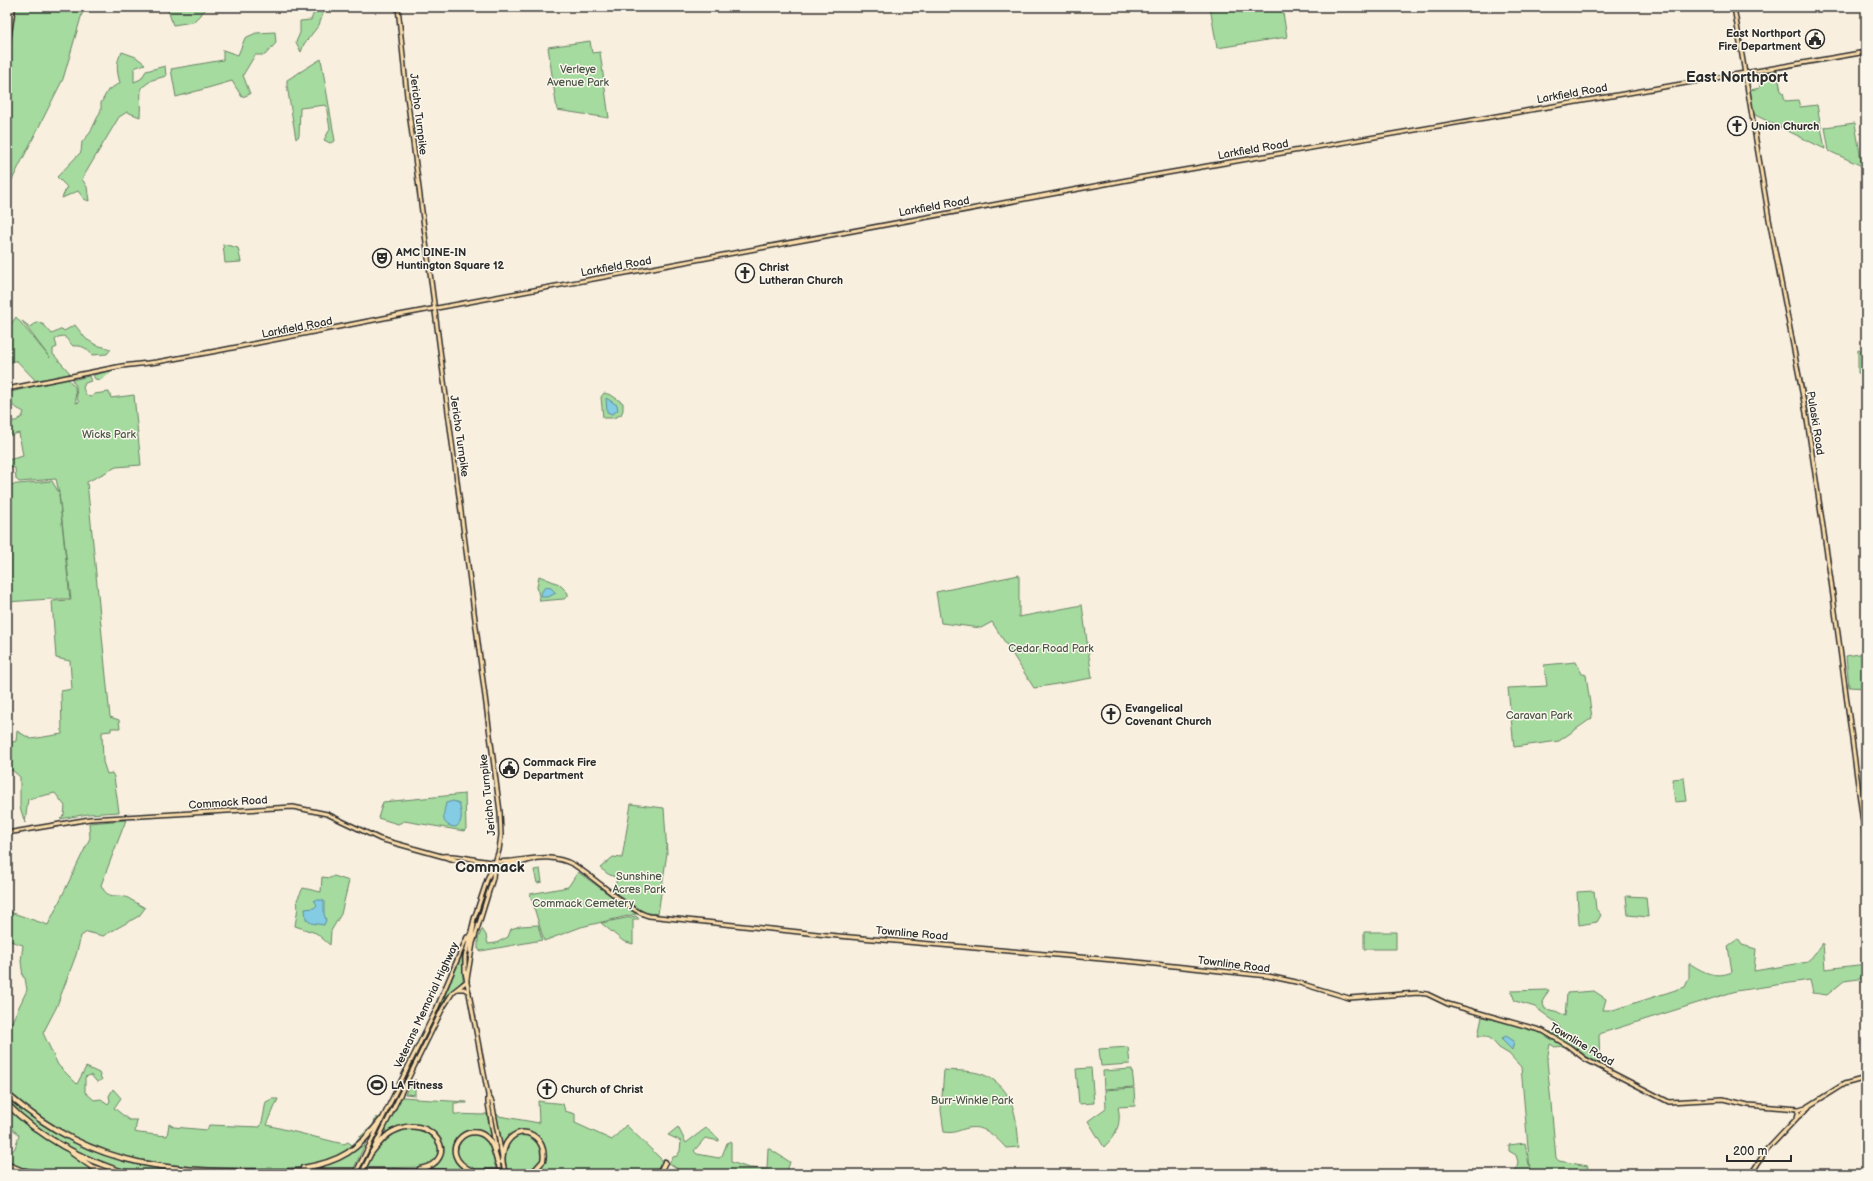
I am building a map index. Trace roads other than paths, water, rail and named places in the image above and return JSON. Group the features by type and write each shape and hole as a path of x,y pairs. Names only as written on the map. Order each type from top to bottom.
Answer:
{"highway":[{"path":"7,47 14,7"},
{"path":"7,1094 28,1111 71,1138 91,1148 130,1161 166,1168 205,1172 407,1170 520,1174 534,1171 542,1161 543,1147 537,1138 527,1133 521,1133 511,1137 505,1145 500,1163"},
{"path":"7,1104 24,1120 89,1166 113,1174"},
{"path":"290,1171 328,1163 349,1153 365,1140 381,1120"},
{"path":"372,1152 386,1136 402,1128 416,1127 432,1132 440,1143 441,1149 438,1159 429,1167 407,1170"},
{"path":"474,1172 459,1163 455,1156 456,1144 466,1134 471,1132 480,1133 487,1138 492,1145 500,1163"},
{"path":"59,1144 101,1164 130,1174"},
{"path":"659,1174 666,1163 663,1174"},
{"path":"326,1174 387,1174"}],"main road":[{"name":"Jericho Turnpike","path":"398,7 407,96 502,835 493,878 480,916 470,955 467,981"},
{"name":"Pulaski Road","path":"1734,7 1769,219 1807,420 1831,580 1866,845"},
{"name":"Larkfield Road","path":"7,389 122,366 156,362 222,350 1138,178 1674,84 1866,52"},
{"name":"Commack Road","path":"7,832 90,820 293,807 327,814 380,839 459,861 495,864 520,863 537,858"},
{"name":"Townline Road","path":"537,858 560,859 581,870 635,911 649,916 832,935 1136,962 1268,976 1296,982 1349,998 1418,993 1434,997 1448,1004 1543,1030 1586,1059 1668,1102 1723,1099 1748,1105 1798,1110 1809,1106 1844,1084 1866,1078"},
{"name":"Jericho Turnpike","path":"495,864 488,877 473,922 465,957 465,972 500,1163 500,1174"},
{"path":"480,916 479,905 484,907"},
{"path":"477,910 478,923"},
{"path":"470,955 470,942 474,926 473,922"},
{"name":"Veterans Memorial Highway","path":"355,1174 471,930"},
{"name":"Veterans Memorial Highway","path":"361,1174 443,1008 456,989 467,981"},
{"path":"456,989 462,988 469,992"},
{"path":"1751,1174 1766,1151 1809,1106"},
{"path":"1797,1118 1798,1110"},
{"name":"Jericho Turnpike","path":"500,1163 505,1174"},
{"path":"7,1164 22,1170 48,1174"}],"water":[{"path":"606,398 617,405 618,410 612,414 607,412"},
{"path":"545,587 551,588 556,593 548,597 542,597 541,593"},
{"path":"453,801 459,803 461,812 459,825 456,827 447,825 444,819 446,803"},
{"path":"314,900 324,901 324,914 326,920 324,925 311,923 306,919 305,909 314,908 317,905"},
{"path":"1506,1036 1514,1041 1512,1050 1501,1039"}],"place":[{"name":"East Northport Fire Department","path":"1815,39"},
{"name":"Union Church","path":"1737,126"},
{"name":"AMC DINE-IN Huntington Square 12","path":"382,258"},
{"name":"Christ Lutheran Church","path":"745,273"},
{"name":"Evangelical Covenant Church","path":"1111,714"},
{"name":"Commack Fire Department","path":"509,768"},
{"name":"LA Fitness","path":"377,1085"},
{"name":"Church of Christ","path":"547,1089"}],"district":[{"name":"East Northport","path":"1737,77"},
{"name":"Commack","path":"490,867"}],"park label":[{"name":"Verleye Avenue Park","path":"578,75"},
{"name":"Wicks Park","path":"109,434"},
{"name":"Cedar Road Park","path":"1051,648"},
{"name":"Caravan Park","path":"1539,715"},
{"name":"Sunshine Acres Park","path":"639,882"},
{"name":"Commack Cemetery","path":"583,903"},
{"name":"Burr-Winkle Park","path":"972,1100"}]}
